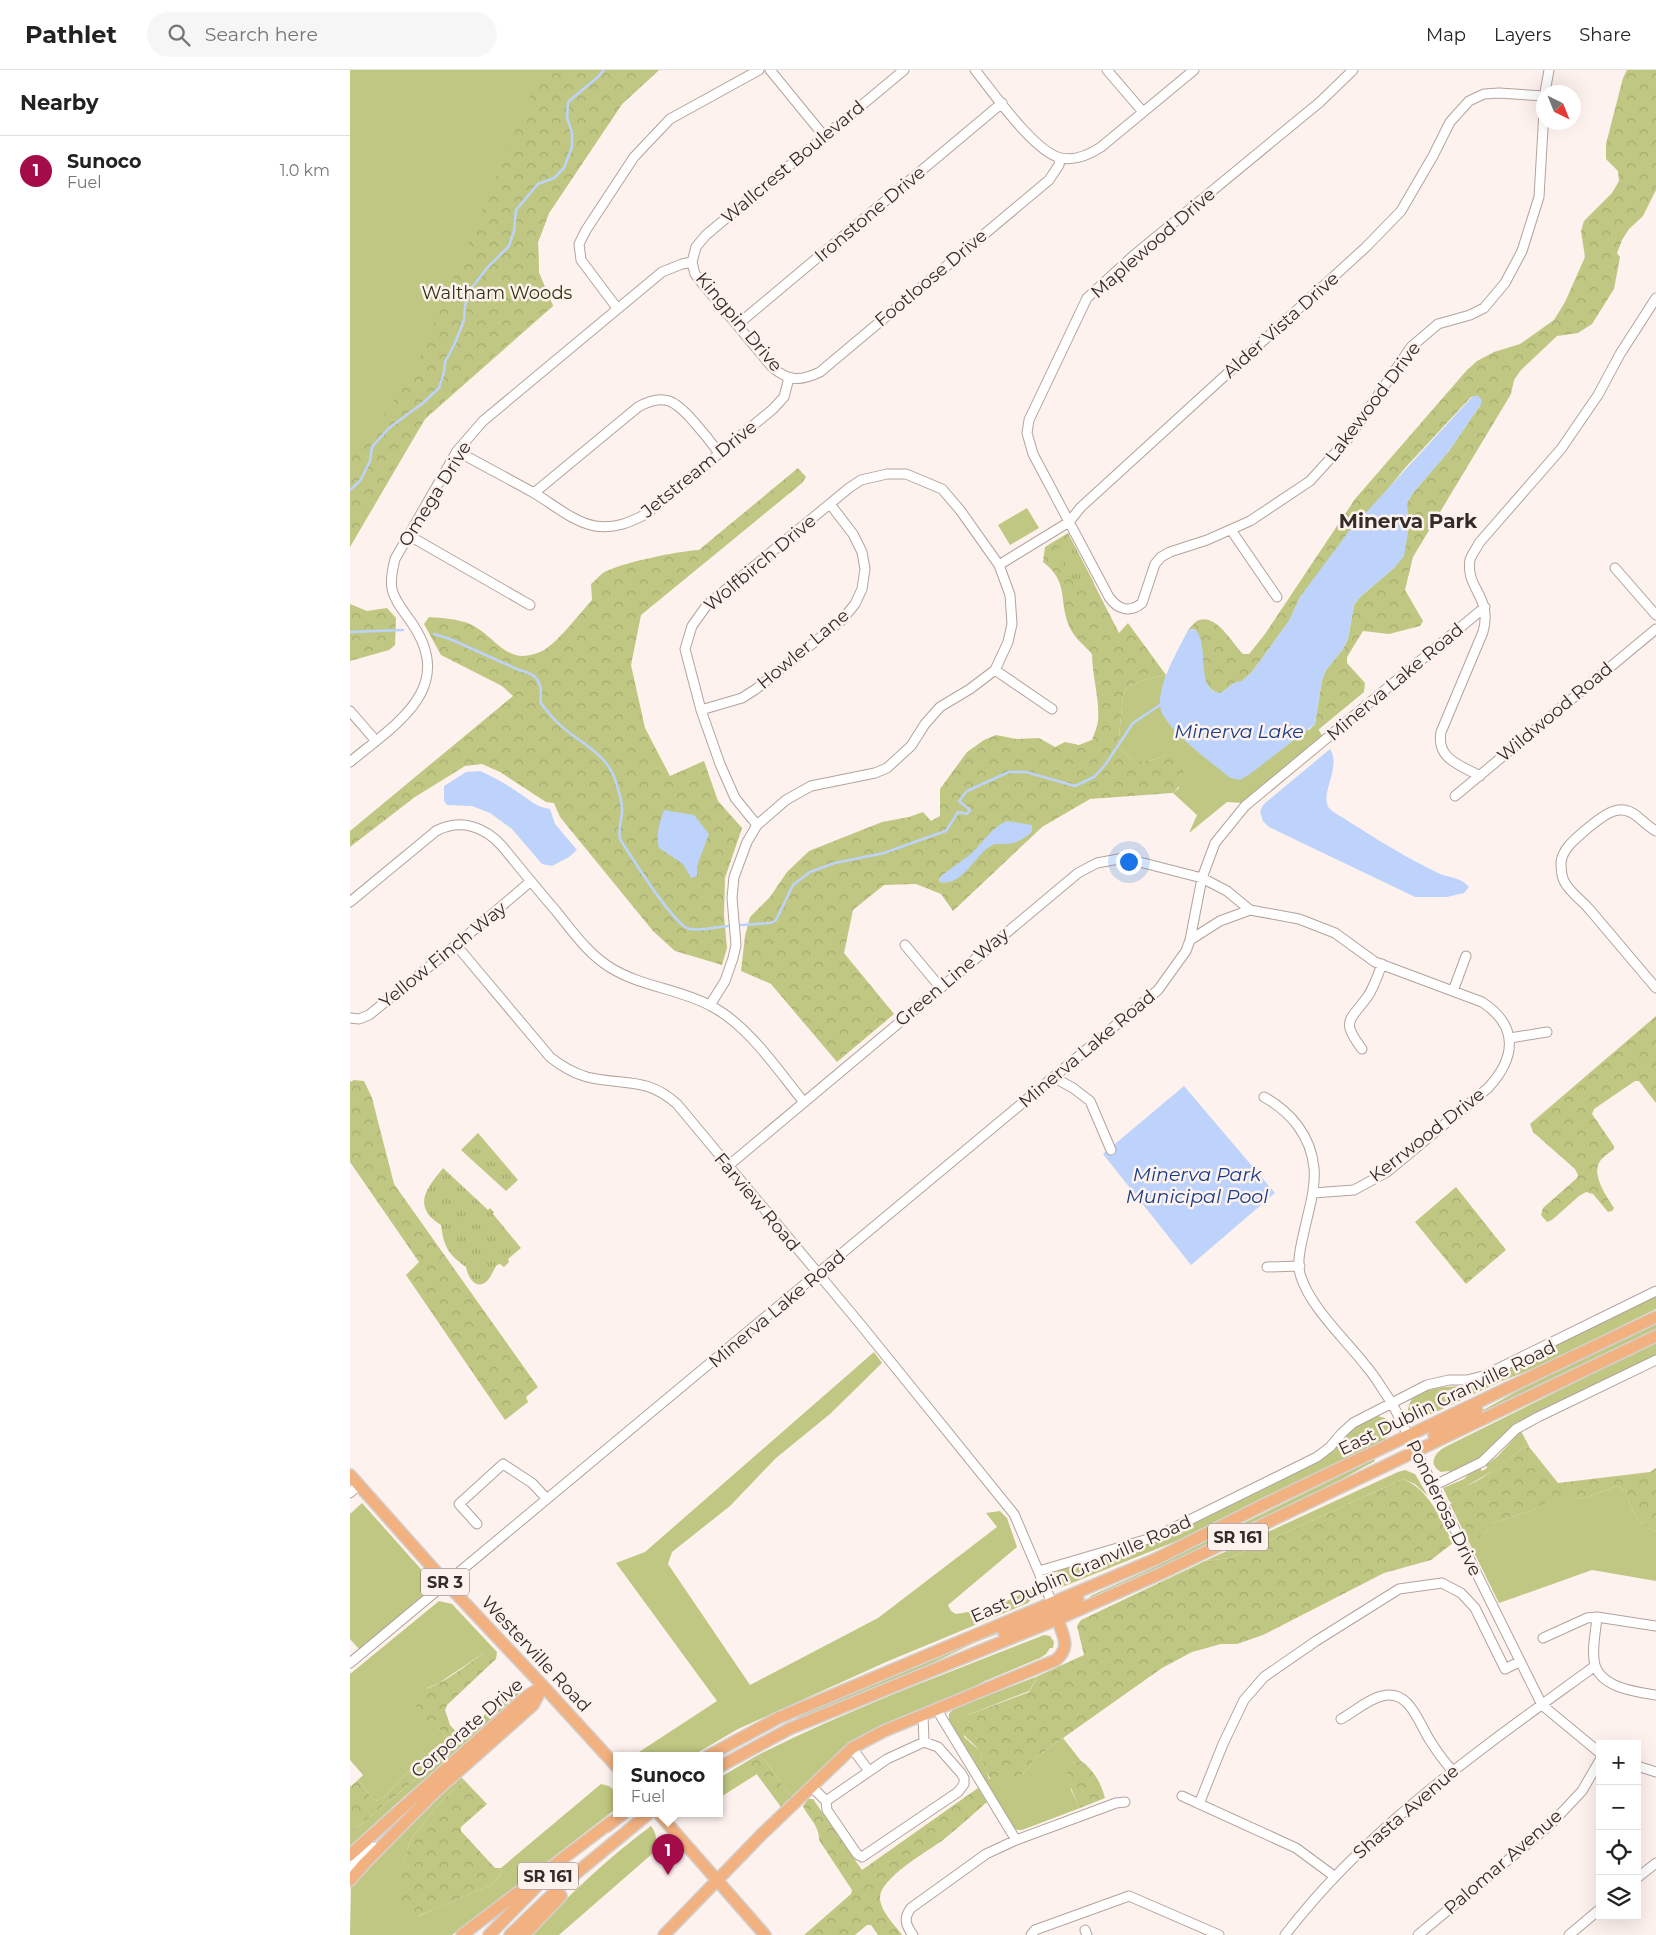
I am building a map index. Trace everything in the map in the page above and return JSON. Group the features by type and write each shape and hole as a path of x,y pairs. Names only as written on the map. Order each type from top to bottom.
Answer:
{"main road":[{"name":"East Dublin Granville Road","path":"714,1752 778,1718 1145,1564 1656,1317"},
{"name":"East Dublin Granville Road","path":"723,1764 789,1729 1058,1619 1164,1572 1656,1336"},
{"path":"1416,1451 1431,1437 1536,1375"},
{"path":"1269,1522 1395,1453 1408,1436"},
{"name":"Westerville Road","path":"350,1475 354,1489 447,1584 613,1763"},
{"path":"664,1935 760,1836 852,1748 884,1731 1056,1660 1062,1655 1066,1643 1058,1619 1059,1610 1064,1606 1132,1576 1145,1564"},
{"path":"916,1676 923,1666 1047,1614 1053,1608 1052,1603"},
{"name":"Corporate Drive","path":"435,1792 533,1704 543,1686"},
{"name":"Corporate Drive","path":"350,1855 526,1696 543,1686"},
{"path":"350,1880 435,1792"},
{"name":"SR 161","path":"489,1935 544,1880 618,1817"},
{"name":"SR 161","path":"510,1935 563,1884 644,1817"},
{"path":"663,1817 765,1935"},
{"path":"462,1935 611,1822"},
{"path":"524,1935 624,1832"}],"street":[{"path":"617,308 581,260 579,244 586,230 634,157 670,119 759,70"},
{"path":"770,70 824,136"},
{"name":"Wallcrest Boulevard","path":"692,262 696,248 706,235 904,70"},
{"path":"975,70 1038,145 1060,158 1090,155 1194,70"},
{"path":"1107,70 1143,112"},
{"name":"Maplewood Drive","path":"1131,610 1122,609 1114,605 1069,522 1034,454 1027,433 1029,420 1088,298 1126,262 1320,102 1353,70"},
{"path":"1546,85 1549,70"},
{"name":"Alder Vista Drive","path":"998,565 1069,522 1081,507 1366,247 1401,211 1433,156 1450,122 1469,101 1484,94 1536,94"},
{"name":"Ironstone Drive","path":"737,325 1002,103"},
{"name":"Lakewood Drive","path":"1131,610 1142,603 1155,564 1161,556 1207,540 1250,521 1310,481 1348,439 1411,347 1438,324 1470,316 1484,308 1505,283 1522,250 1539,197 1543,130"},
{"name":"Footloose Drive","path":"789,378 805,378 820,372 1049,180 1059,164 1060,158"},
{"name":"Omega Drive","path":"350,762 404,717 417,703 424,689 428,671 428,655 410,619 394,597 391,588 391,574 395,560 408,535 456,451 483,421 617,308 666,269 692,262"},
{"name":"Kingpin Drive","path":"692,262 695,274 772,367 779,374 789,378"},
{"path":"1480,776 1450,760 1442,752 1439,742 1441,732 1483,632 1486,620 1485,607 1471,578 1470,559 1480,543 1561,449 1598,395 1620,354 1656,298"},
{"name":"Jetstream Drive","path":"456,451 579,520 594,526 617,526 630,523 646,514 779,403 784,397 789,378"},
{"path":"534,494 638,407 649,400 662,399 681,407 719,453"},
{"name":"Wolfbirch Drive","path":"757,825 735,798 720,764 701,710 685,649 692,626 707,605 861,480 887,474 906,474 942,489 960,510 998,565 1010,595 1012,624 1008,642 995,670"},
{"name":"Howler Lane","path":"701,710 742,698 756,689 842,620 855,604 862,589 865,569 862,552 853,534 830,504"},
{"path":"1231,530 1277,597"},
{"path":"408,535 530,606"},
{"path":"1616,568 1656,615"},
{"name":"Minerva Lake Road","path":"350,1663 1158,990 1186,951 1190,940 1202,878 1215,843 1245,806 1485,607"},
{"name":"Wildwood Road","path":"1455,796 1656,629"},
{"path":"710,1005 725,981 733,958 736,945 732,898 734,878 747,842 757,825 786,800 811,786 875,773 887,768 910,746 925,724 940,707 970,689 995,670 1052,709"},
{"path":"350,711 376,741"},
{"path":"1656,832 1647,827 1629,811 1616,809 1604,815 1573,841 1565,850 1561,862 1564,881 1656,988"},
{"path":"350,902 428,837 444,827 473,827 492,835 589,951 611,968 630,978 671,990 710,1005 732,1020 742,1029 803,1101"},
{"name":"Green Line Way","path":"728,1166 803,1101 1078,873 1097,863 1124,858 1202,878 1227,891 1250,910"},
{"name":"Yellow Finch Way","path":"350,1018 359,1019 369,1015 456,945 531,881"},
{"path":"1190,940 1220,922 1250,910 1300,919 1335,933 1375,962 1482,1002 1494,1010 1503,1021 1510,1038 1547,1032"},
{"name":"Farview Road","path":"456,945 550,1057 568,1070 587,1077 636,1083 658,1090 677,1104 1014,1514 1052,1603"},
{"path":"905,945 940,987"},
{"path":"1453,991 1466,956"},
{"path":"1362,1049 1350,1032 1349,1022 1351,1016 1368,995 1382,964"},
{"name":"Kerrwood Drive","path":"1312,1193 1354,1190 1387,1172 1488,1088 1500,1075 1510,1049 1510,1038"},
{"path":"1054,1078 1073,1088 1090,1101 1111,1150"},
{"name":"Ponderosa Drive","path":"1264,1097 1294,1119 1308,1143 1314,1168 1312,1193 1300,1250 1300,1276 1312,1300 1368,1368 1392,1403 1542,1705 1596,1750"},
{"path":"1267,1267 1300,1266"},
{"name":"East Dublin Granville Road","path":"1039,1571 1155,1537 1317,1457 1330,1447 1342,1432 1353,1423 1427,1385 1448,1380 1467,1380 1484,1376 1656,1292"},
{"path":"1433,1486 1482,1462 1516,1430 1538,1417 1656,1360"},
{"path":"477,1524 459,1504 503,1464 532,1483 548,1500"},
{"path":"1199,1804 1209,1776 1244,1700 1264,1677 1316,1641 1399,1589 1442,1583 1461,1592 1475,1608 1505,1669 1519,1662"},
{"path":"1598,1617 1594,1654 1595,1666 1598,1671 1612,1684 1630,1691 1656,1695"},
{"path":"1543,1638 1587,1618 1598,1617 1656,1626"},
{"name":"Shasta Avenue","path":"1284,1935 1334,1876 1395,1819 1452,1770 1595,1666"},
{"path":"1341,1719 1380,1696 1390,1695 1404,1699 1414,1710 1429,1738 1452,1770"},
{"path":"937,1710 1016,1840"},
{"path":"923,1715 924,1742"},
{"path":"812,1787 826,1800 827,1810 857,1854 862,1857 958,1792 964,1784 961,1773 950,1758 938,1747 924,1742 887,1759 826,1800"},
{"path":"852,1748 869,1771"},
{"name":"Palomar Avenue","path":"1418,1935 1550,1825 1582,1791 1596,1767"},
{"path":"1641,1767 1656,1772"},
{"name":"Corporate Drive","path":"350,1868 435,1792"},
{"path":"1182,1796 1296,1848 1334,1876"},
{"path":"913,1935 907,1927 906,1917 917,1902 986,1854 1016,1840 1116,1803 1125,1802"},
{"path":"1641,1875 1656,1863"},
{"path":"1031,1935 1035,1930 1129,1896 1219,1935"},
{"path":"1569,1935 1596,1912"}],"green space":[{"path":"350,70 659,70 622,104 549,213 538,242 539,273 553,306 425,419 350,547"},
{"name":"Waltham Woods","path":"541,70 659,70 622,104 549,213 538,242 539,273 553,306 473,373 425,419 373,499 350,545 350,461 413,374"},
{"path":"1627,70 1656,70 1656,190 1643,216 1629,229 1622,240 1617,253 1620,257 1614,289 1592,324 1578,333 1557,336 1521,370 1514,380 1511,394 1413,557 1405,590 1423,621 1420,626 1389,634 1363,631 1347,657 1347,663 1365,683 1364,692 1318,730 1315,724 1322,680 1326,670 1343,649 1348,639 1354,605 1360,597 1395,567 1408,532 1407,503 1412,494 1449,451 1481,404 1477,396 1471,397 1405,468 1300,597 1289,621 1252,672 1242,681 1234,683 1221,693 1213,691 1205,680 1195,629 1188,630 1197,621 1204,619 1210,621 1217,624 1223,630 1243,654 1249,654 1265,634 1355,499 1467,370 1477,361 1494,352 1520,344 1554,320 1565,302 1585,257 1581,231 1584,221 1612,193 1619,181 1618,171 1606,159 1606,144 1623,78"},
{"path":"798,468 806,477 802,483 641,615 631,665 645,728 670,776 704,761 718,801 742,828 725,878 724,915 727,948 722,965 675,951 653,931 560,817 554,803 546,802 500,772 482,764 465,766 415,797 350,847 350,831 513,696 502,686 441,655 424,624 429,617 470,624 511,654 520,656 531,655 544,650 562,634 592,600 591,584 603,573 622,565 650,558 699,550"},
{"path":"1027,508 1039,528 1010,545 998,525"},
{"path":"1068,533 1119,633 1128,623 1166,675 1147,679 1127,687 1123,696 1118,747 1133,761 1149,761 1167,755 1178,761 1181,765 1183,778 1173,793 1090,799 1042,827 953,911 941,894 916,884 884,885 853,910 844,953 894,1014 837,1062 771,984 741,971 745,936 750,917 770,897 787,872 809,851 882,822 909,817 923,812 931,821 940,816 940,789 967,752 984,740 996,735 1016,739 1039,738 1055,747 1065,742 1079,745 1092,740 1098,724 1098,713 1092,654 1071,630 1057,578 1052,570 1043,562 1045,547"},
{"path":"1072,541 1094,583 1078,592 1055,550"},
{"path":"350,604 367,611 387,608 396,618 395,645 389,650 350,661"},
{"path":"1166,675 1160,705 1309,730 1315,724 1323,737 1243,803 1227,802 1189,833 1197,815 1173,793 1179,788 1167,755 1149,761 1133,761 1118,747 1123,696 1127,687 1147,679"},
{"path":"1656,1016 1656,1103 1639,1081 1635,1081 1594,1109 1592,1114 1614,1146 1614,1149 1600,1161 1597,1174 1601,1186 1614,1208 1608,1212 1593,1194 1586,1192 1547,1222 1541,1215 1543,1208 1578,1175 1575,1169 1533,1132 1530,1124"},
{"path":"354,1080 364,1081 372,1098 394,1184 538,1387 526,1397 528,1402 505,1420 406,1275 419,1262 350,1162 350,1082"},
{"path":"478,1133 518,1180 506,1191 461,1150"},
{"path":"443,1168 488,1210 490,1208 494,1212 493,1214 521,1248 508,1259 509,1262 504,1267 500,1264 497,1265 488,1280 480,1285 471,1279 466,1267 451,1254 445,1245 441,1225 426,1211 424,1204 427,1190"},
{"path":"1456,1187 1506,1250 1466,1284 1415,1222"},
{"path":"1656,1296 1656,1309 1540,1366 1502,1381 1421,1419 1412,1418 1408,1411 1411,1401 1424,1390 1464,1386 1483,1380"},
{"path":"1656,1321 1656,1329 1449,1429 1546,1375"},
{"path":"1656,1342 1656,1355 1526,1419 1480,1460 1450,1473 1449,1471 1441,1472 1434,1466 1433,1462 1436,1455 1445,1447"},
{"path":"874,1352 882,1363 830,1414 776,1458 730,1506 672,1552 668,1564 750,1685 878,1618 997,1527 986,1513 1000,1511 1007,1518 1017,1547 948,1605 951,1611 956,1614 978,1610 1006,1601 1035,1587 1034,1596 1028,1603 886,1662 738,1729 699,1752 639,1752 717,1701 616,1563 645,1552"},
{"path":"1374,1415 1385,1418 1391,1427 1388,1436 1383,1441 1194,1534 1062,1587 1055,1584 1055,1576 1061,1569 1154,1542 1322,1459 1350,1430"},
{"path":"1521,1431 1530,1448 1525,1446 1498,1468 1463,1488 1485,1534 1493,1523 1533,1510 1556,1495 1582,1499 1617,1486 1626,1491 1635,1516 1643,1524 1656,1531 1656,1581 1592,1570 1499,1603 1450,1504 1452,1503 1449,1501 1443,1488 1464,1479 1480,1468 1482,1471 1487,1468 1486,1465 1498,1456"},
{"path":"1525,1446 1530,1448 1558,1483 1650,1472 1656,1468 1656,1531 1643,1524 1635,1516 1626,1491 1617,1486 1582,1499 1556,1496 1533,1510 1493,1523 1485,1534 1476,1539 1469,1535 1452,1496 1453,1491 1482,1478"},
{"path":"1374,1459 1375,1461 1267,1520 1092,1599 1090,1596 1146,1571"},
{"path":"1405,1470 1415,1474 1428,1496 1415,1484 1403,1479 1230,1558 1205,1561 1398,1472"},
{"path":"1403,1479 1420,1490 1427,1498 1439,1515 1453,1543 1431,1560 1384,1573 1263,1635 1237,1644 1221,1644 1192,1652 1162,1668 1038,1756 1023,1774 994,1782 991,1779 977,1748 963,1733 961,1722 968,1715 1029,1692 1038,1676 1084,1655 1077,1626 1081,1620 1205,1561 1230,1558"},
{"path":"362,1503 428,1577 429,1587 423,1596 359,1649 350,1639 350,1514"},
{"path":"439,1601 452,1604 497,1652 485,1652 439,1683 427,1688 438,1728 450,1740 449,1744 412,1768 384,1797 376,1801 358,1780 363,1775 350,1760 350,1674"},
{"path":"1020,1621 1021,1625 976,1642 914,1672 796,1718 841,1695"},
{"path":"1044,1635 1050,1636 1054,1642 1053,1648 1050,1648 1040,1658 882,1728 793,1799 764,1759 758,1755 864,1706"},
{"path":"485,1652 497,1652 496,1659 447,1705 445,1710 450,1725 460,1736 522,1683 520,1693 459,1750 421,1775 350,1833 350,1787 358,1780 376,1801 384,1797 412,1768 449,1744 450,1740 438,1728 430,1729 421,1719 416,1708 416,1702 422,1692 451,1676"},
{"path":"1038,1676 1029,1691 968,1715 964,1737 979,1750 989,1779 1023,1774 1038,1756 1063,1738 1081,1761 1072,1763 1071,1790 1080,1808 1022,1830 1017,1830 949,1720 949,1714 953,1709"},
{"path":"459,1750 350,1846 350,1833 421,1775"},
{"path":"758,1755 764,1759 793,1799 785,1807 781,1807 750,1765 751,1759"},
{"path":"751,1759 751,1765 757,1774 723,1795 723,1776"},
{"path":"1081,1761 1090,1768 1096,1777 1105,1798 1080,1808 1071,1788 1067,1767 1072,1763"},
{"path":"461,1777 464,1780 440,1803 413,1836 402,1863 419,1916 491,1885 499,1877 501,1868 601,1784 609,1786 613,1790 613,1811 452,1935 350,1935 351,1886 428,1807"},
{"path":"464,1780 487,1804 461,1827 461,1831 495,1868 501,1868 499,1877 491,1885 418,1916 407,1913 399,1908 396,1898 402,1863 413,1836 440,1803"},
{"path":"978,1788 987,1802 943,1840 895,1874 882,1891 880,1899 883,1909 902,1935 878,1935 871,1925 867,1925 855,1935 804,1935 851,1894 852,1890 819,1840 818,1830 803,1806 808,1799 813,1799 862,1870"},
{"path":"651,1826 656,1840 652,1854 559,1935 532,1935 588,1878"}],"water":[{"name":"Minerva Lake","path":"1477,395 1482,400 1481,404 1449,451 1412,494 1407,503 1408,532 1404,556 1395,567 1360,597 1354,605 1348,639 1343,649 1326,670 1322,680 1315,724 1250,774 1240,780 1230,778 1178,734 1162,714 1160,705 1166,676 1188,630 1195,629 1200,637 1205,677 1213,691 1221,693 1234,683 1242,681 1252,672 1289,621 1300,597 1349,531 1472,397"},
{"path":"1330,749 1334,764 1327,795 1329,808 1416,862 1438,873 1462,881 1469,887 1464,893 1447,897 1415,897 1269,827 1263,821 1260,811 1264,804"},
{"path":"480,771 505,784 537,805 550,809 555,824 577,850 569,857 552,866 542,864 512,829 490,813 472,806 447,805 444,801 444,786 466,772"},
{"path":"664,810 694,815 709,834 697,866 697,876 691,878 683,864 659,848 658,829"},
{"path":"1008,821 1032,825 1032,832 1014,843 991,845 961,876 947,882 939,882 939,878 972,852 997,827"},
{"name":"Minerva Park Municipal Pool","path":"1184,1086 1275,1193 1191,1265 1103,1154"}],"waterway":[{"path":"350,490 360,481 370,461 372,447 389,428 423,403 439,388 445,362 464,320 465,306 470,290 487,268 509,246 514,231 516,210 538,184 554,178 564,168 572,147 572,133 567,117 568,102 604,70"},
{"path":"350,632 403,630"},
{"path":"434,634 450,639 534,676 539,683 541,703 545,709 561,726 596,753 610,769 615,779 622,805 620,839 664,904 683,926 690,929 729,926"},
{"path":"741,925 771,923 776,920 793,885 810,872 835,863 884,853 946,831 958,812 967,814 970,810 959,801 967,791 1009,772 1026,772 1075,786 1094,777 1105,765 1133,723 1160,705"}],"place":[{"name":"Sunoco","path":"668,1875"}],"district":[{"name":"Minerva Park","path":"1408,521"}]}
